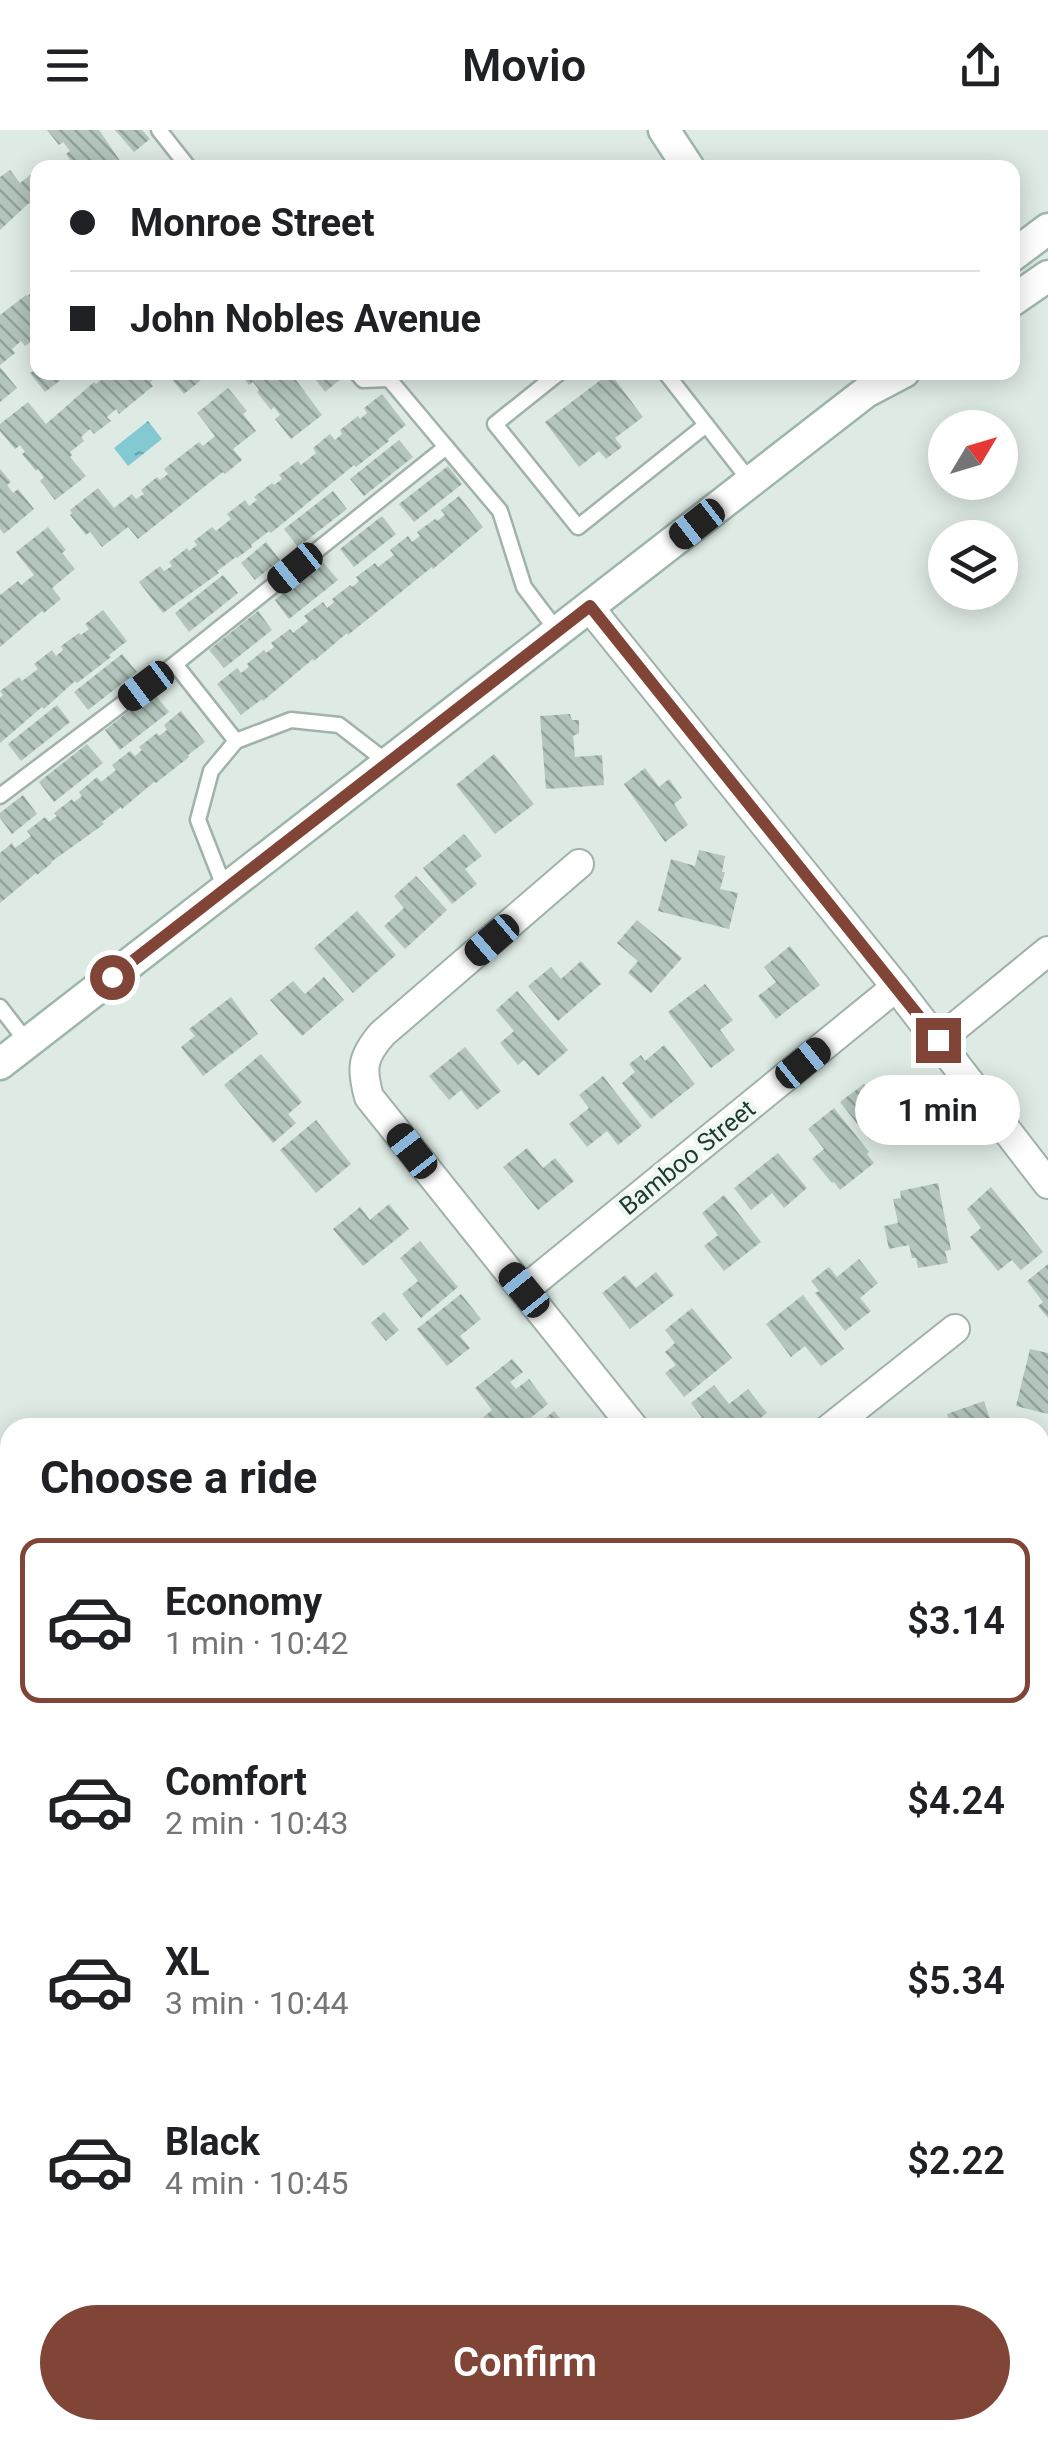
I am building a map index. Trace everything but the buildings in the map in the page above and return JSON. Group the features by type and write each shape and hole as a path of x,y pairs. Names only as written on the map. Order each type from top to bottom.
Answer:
{"main road":[{"path":"664,130 684,160"},
{"path":"1020,250 1048,228"},
{"path":"1020,295 1048,276"},
{"path":"0,1064 751,482 864,380"}],"street":[{"path":"590,606 938,1040 1048,1184"},
{"path":"579,864 382,1034 364,1062 364,1078 369,1097 626,1418"},
{"path":"938,1040 1048,950"},
{"name":"Bamboo Street","path":"524,1290 896,987"},
{"path":"843,1418 955,1329"}],"lane":[{"path":"159,130 183,160"},
{"path":"390,380 500,511 524,587 558,632"},
{"path":"550,380 495,424 578,527 706,425"},
{"path":"671,380 751,482"},
{"path":"0,796 175,664 446,448"},
{"path":"175,664 236,740"},
{"path":"225,888 198,820 211,771 236,740 290,720 338,725 387,762"},
{"path":"0,1007 28,1043"}],"water":[{"path":"148,421 162,439 128,466 114,448"}],"route":[{"path":"112,977 590,606 938,1040"}]}
